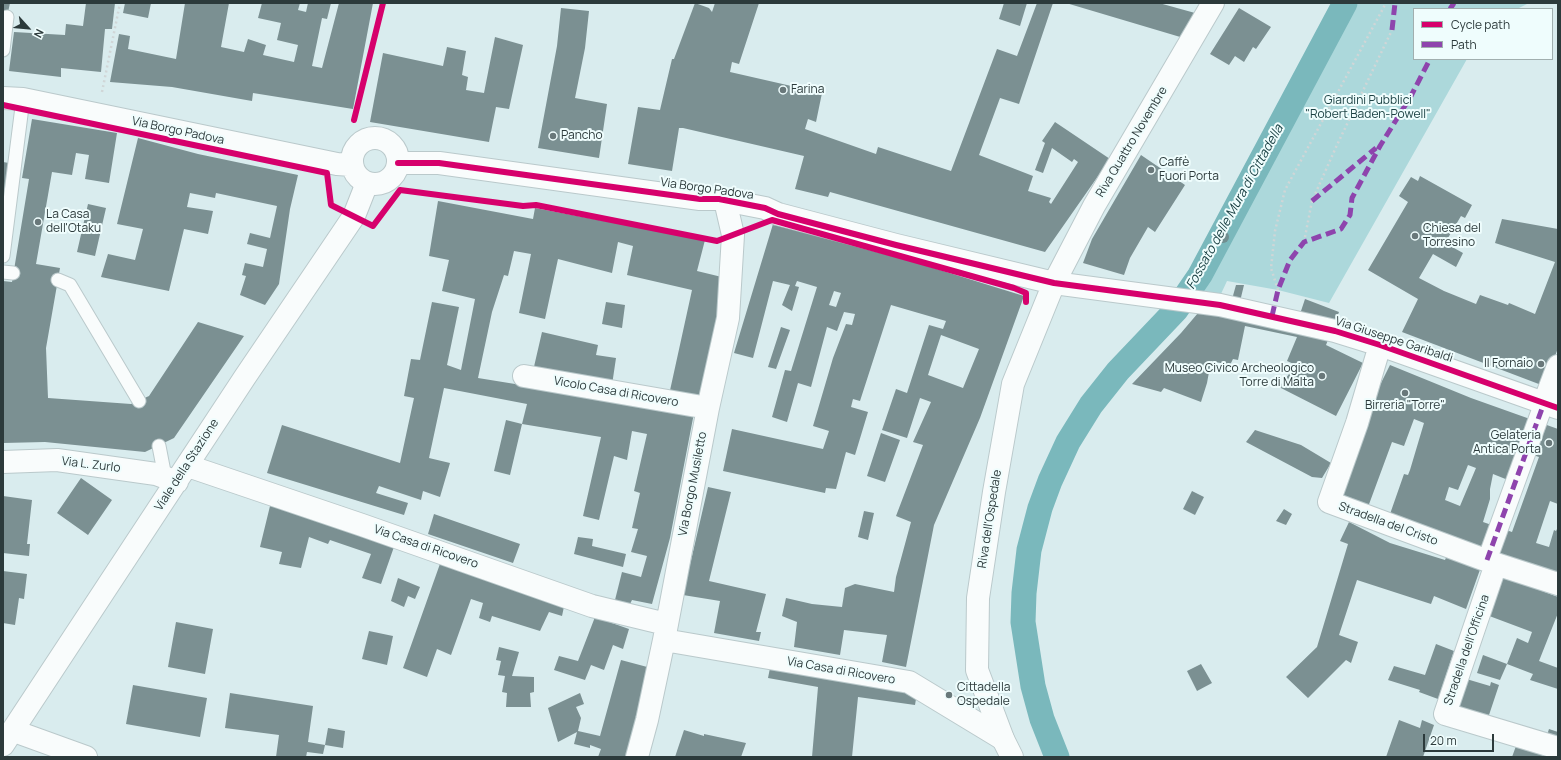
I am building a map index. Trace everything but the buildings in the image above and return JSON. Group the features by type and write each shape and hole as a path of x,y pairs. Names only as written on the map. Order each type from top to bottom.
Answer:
{"street":[{"name":"Riva Quattro Novembre","path":"1054,282 1094,206 1212,3"},
{"name":"Via Borgo Padova","path":"13,98 98,114 337,164 352,165"},
{"path":"370,138 379,138 387,141 394,147 398,154 398,163 394,175 385,183 373,185 358,177 352,165 352,156 356,148 362,142 370,138"},
{"name":"Via Borgo Padova","path":"398,163 439,163 700,199 719,199 764,208 778,214 896,245 1054,282 1125,291"},
{"name":"Viale della Stazione","path":"8,738 171,474 244,377 354,216 367,183"},
{"name":"Via Borgo Padova","path":"700,199 727,210 763,215 778,214"},
{"name":"Via Borgo Musiletto","path":"637,757 647,720 708,408 728,318 733,235 727,210"},
{"name":"Riva dell'Ospedale","path":"1007,748 977,670 978,598 994,492 1013,384 1054,282"},
{"name":"Via Giuseppe Garibaldi","path":"1125,291 1220,305 1334,330 1551,405"},
{"name":"Stradella del Cristo","path":"1380,345 1357,423 1329,502 1491,562 1558,584"},
{"path":"1491,562 1551,405 1558,366"},
{"name":"Vicolo Casa di Ricovero","path":"524,376 708,408"},
{"name":"Via L. Zurlo","path":"3,462 57,460 171,474"},
{"name":"Via Casa di Ricovero","path":"171,474 362,525 665,632 909,682 1007,748"},
{"name":"Stradella dell'Officina","path":"1491,562 1445,714 1558,748"},
{"path":"8,738 86,757"}],"lane":[{"path":"3,50 7,17"},
{"path":"3,256 13,98"},
{"path":"58,280 70,285 139,401"},
{"path":"159,446 171,474"}],"path":[{"path":"98,114 120,3"},
{"path":"1278,290 1271,268 1274,230 1285,190 1386,3"},
{"path":"1304,242 1312,201 1392,30"}],"green space":[{"name":"Giardini Pubblici \"Robert Baden-Powell\"","path":"1358,3 1529,3 1519,8 1413,8 1413,60 1466,60 1329,303 1278,290 1227,281 1220,296 1201,294 1331,43"}],"waterway":[{"name":"Fossato delle Mura di Cittadella","path":"1057,757 1042,719 1033,686 1023,622 1024,593 1029,550 1040,508 1050,481 1068,442 1091,405 1118,371 1176,310 1200,275 1345,3"}],"marked path":[{"path":"1392,30 1395,3"},
{"path":"1451,8 1454,3"},
{"path":"1272,316 1278,290 1290,260 1304,242 1341,229 1350,215 1352,198 1380,146 1411,96 1429,60"},
{"path":"1312,201 1376,148"},
{"path":"1487,560 1544,403"}],"cycle path":[{"path":"354,120 383,3"},
{"path":"3,105 327,173 331,205 373,226 400,190 523,206 536,205 717,241 772,220 1014,288 1026,293 1026,302"},
{"path":"398,163 439,163 700,199 719,199 765,208 778,214 896,245 1054,283 1220,305 1335,331 1380,345 1558,408"}],"place":[{"name":"Farina","path":"783,90"},
{"name":"Pancho","path":"553,136"},
{"name":"Caffè Fuori Porta","path":"1151,170"},
{"name":"La Casa dell'Otaku","path":"38,222"},
{"name":"Chiesa del Torresino","path":"1415,236"},
{"name":"Il Fornaio","path":"1541,364"},
{"name":"Museo Civico Archeologico Torre di Malta","path":"1322,376"},
{"name":"Birreria \"Torre\"","path":"1405,393"},
{"name":"Gelateria Antica Porta","path":"1549,443"},
{"name":"Cittadella Ospedale","path":"949,695"}]}
